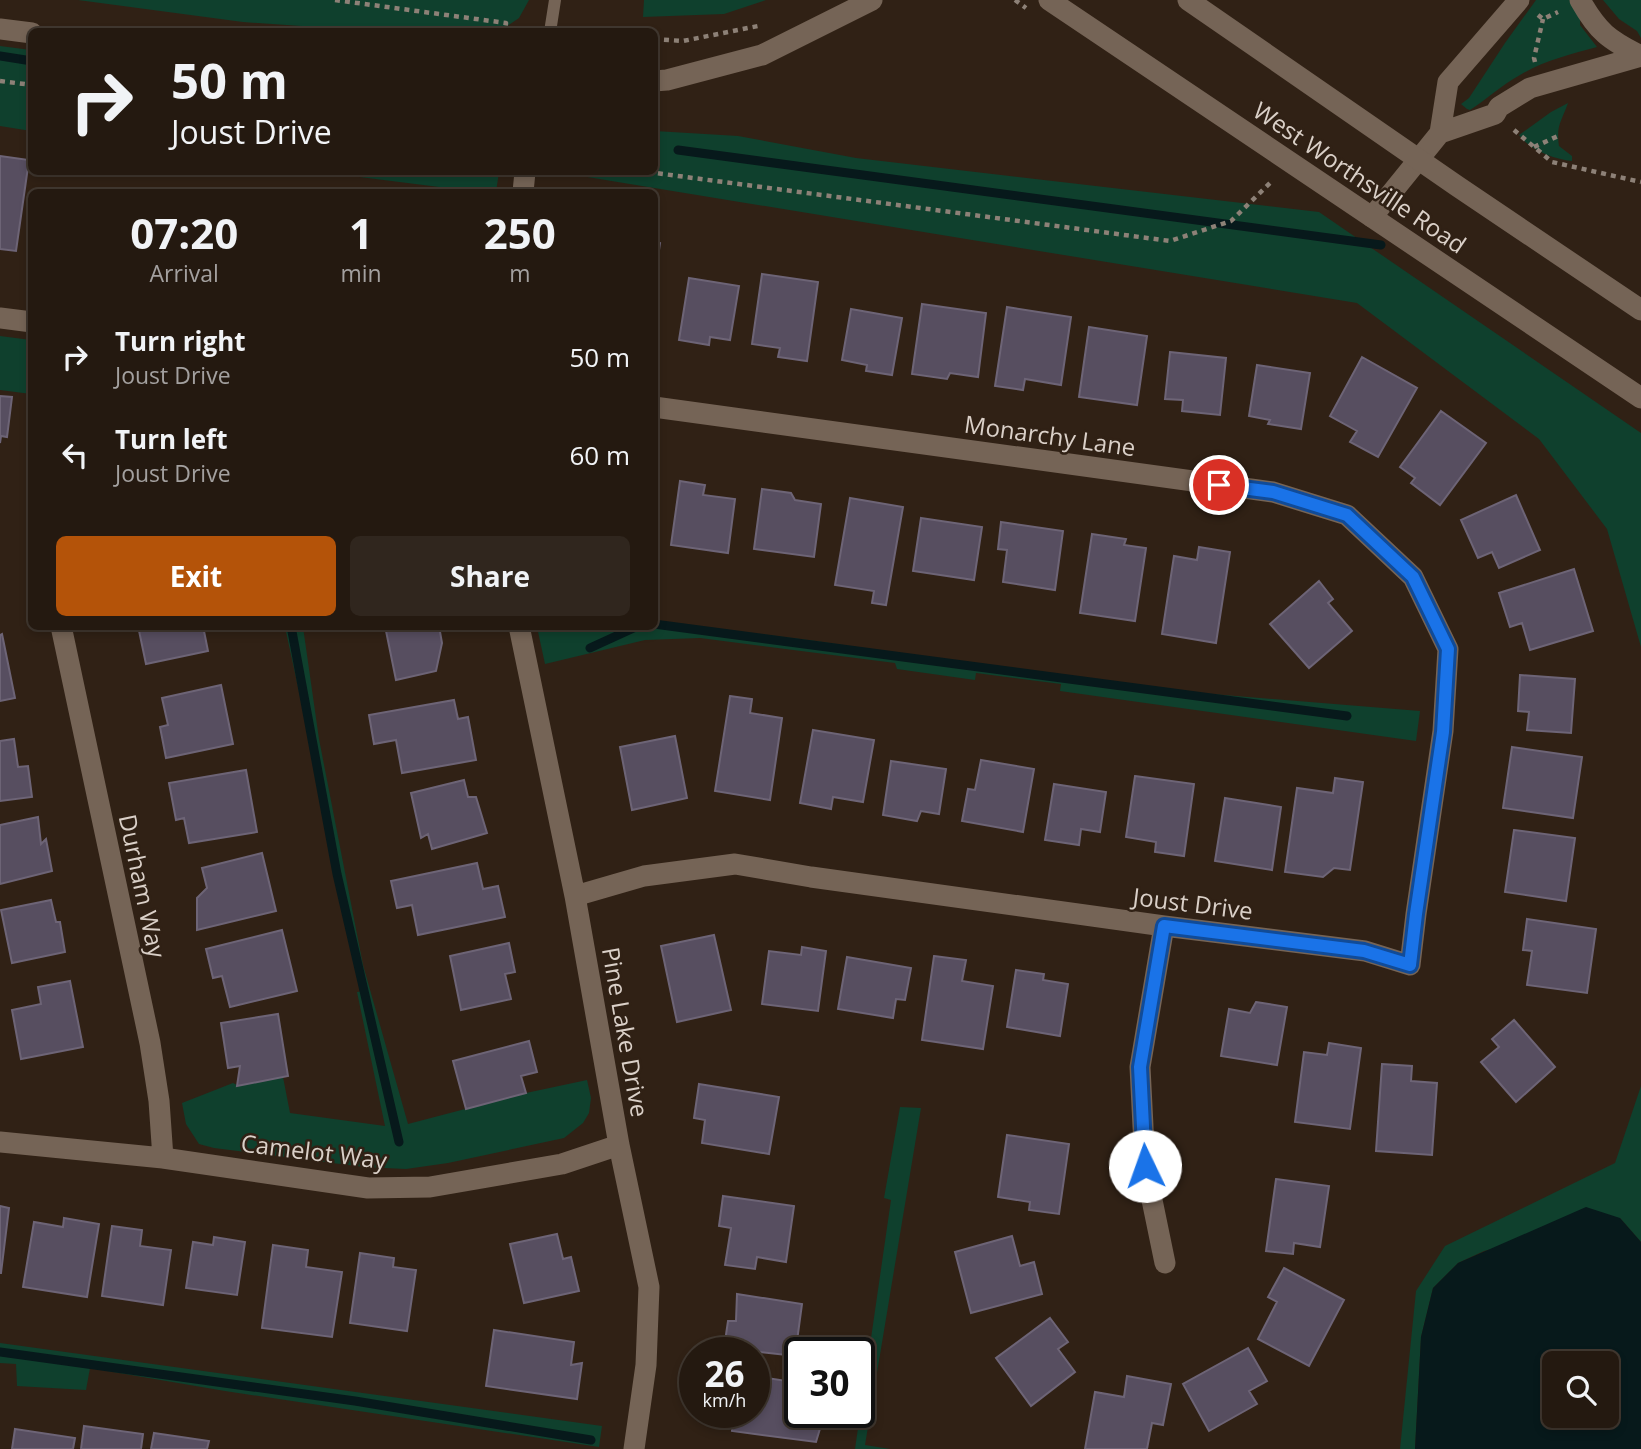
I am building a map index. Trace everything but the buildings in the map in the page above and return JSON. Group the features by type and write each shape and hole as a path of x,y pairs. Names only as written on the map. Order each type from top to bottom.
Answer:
{"street":[{"path":"658,81 762,55 872,0"},
{"name":"West Worthsville Road","path":"1049,0 1641,398"},
{"name":"West Worthsville Road","path":"1188,0 1641,310"},
{"path":"1372,216 1440,133 1448,82 1519,0"},
{"path":"1580,0 1592,22 1614,43 1641,56"},
{"path":"0,29 28,32"},
{"path":"1440,133 1495,114 1499,107 1530,88 1641,56"},
{"path":"0,318 28,322"},
{"name":"Monarchy Lane","path":"658,408 1273,492 1347,515 1413,577"},
{"name":"Joust Drive","path":"575,896 644,876 735,864 1164,926 1364,951 1410,965 1443,732 1448,649 1413,577"},
{"name":"Durham Way","path":"62,630 150,1043 159,1101 163,1158"},
{"name":"Pine Lake Drive","path":"520,630 575,896 619,1145 649,1287 646,1366 635,1449"},
{"path":"1164,926 1140,1067 1145,1166 1165,1263"},
{"name":"Camelot Way","path":"0,1142 163,1158 368,1188 430,1187 562,1164 619,1145"}],"lane":[{"path":"552,28 555,0"}],"path":[{"path":"335,0 506,23 505,28"},
{"path":"1536,67 1534,58 1543,19"},
{"path":"658,39 683,41 761,26"},
{"path":"0,81 28,84"},
{"path":"1514,130 1552,162 1641,182"},
{"path":"1534,147 1558,136"},
{"path":"658,173 1170,241 1231,221 1272,181"}],"green space":[{"path":"78,0 529,0 519,18 504,28 331,28 243,22"},
{"path":"644,0 766,0 724,14 643,17"},
{"path":"1536,0 1579,0 1580,25 1597,47 1557,58 1529,70 1470,110 1467,109 1461,104 1469,98"},
{"path":"1603,0 1641,0 1641,38 1637,31 1619,19"},
{"path":"0,46 28,50 28,131 0,126"},
{"path":"1568,103 1558,139 1559,146 1572,156 1572,161 1543,153 1519,135 1551,112"},
{"path":"658,131 738,136 856,158 1319,212 1641,433 1641,647 1607,529 1539,439 1357,303 575,175 658,175"},
{"path":"344,175 499,175 496,189 455,189"},
{"path":"0,336 28,340 28,394 0,390"},
{"path":"658,621 816,641 1048,676 1212,694 1420,711 1416,741 1060,691 1061,684 976,673 975,680 897,669 895,663 700,638 645,640 545,664 538,630 658,630"},
{"path":"286,630 303,630 319,739 363,965 408,1124 587,1080 591,1098 589,1113 583,1123 564,1138 448,1163 406,1169 364,1167 199,1144 186,1124 182,1103 233,1083 237,1085 283,1077 290,1113 385,1126 357,992 364,991"},
{"path":"1641,1086 1641,1242 1620,1218 1484,1251 1458,1263 1433,1288 1421,1337 1415,1449 1400,1449 1416,1291 1445,1246 1615,1163"},
{"path":"900,1107 921,1108 875,1385 875,1337 871,1337 891,1200 884,1198"},
{"path":"0,1343 602,1426 599,1447 90,1368 86,1390 17,1386 16,1364 0,1363"},
{"path":"858,1428 868,1428 865,1445 890,1449 855,1449"}],"shaded area":[{"path":"1586,1207 1620,1218 1641,1242 1641,1449 1415,1449 1421,1337 1433,1288 1458,1263"}],"waterway":[{"path":"0,56 28,60"},
{"path":"678,150 1381,245"},
{"path":"658,625 1347,716"},
{"path":"292,630 337,874 399,1142"},
{"path":"590,648 629,630"},
{"path":"0,1352 355,1401 591,1440"}],"route":[{"path":"1145,1166 1140,1067 1164,926 1364,951 1410,965 1443,732 1448,649 1413,577 1347,515 1273,492 1219,485"}]}
